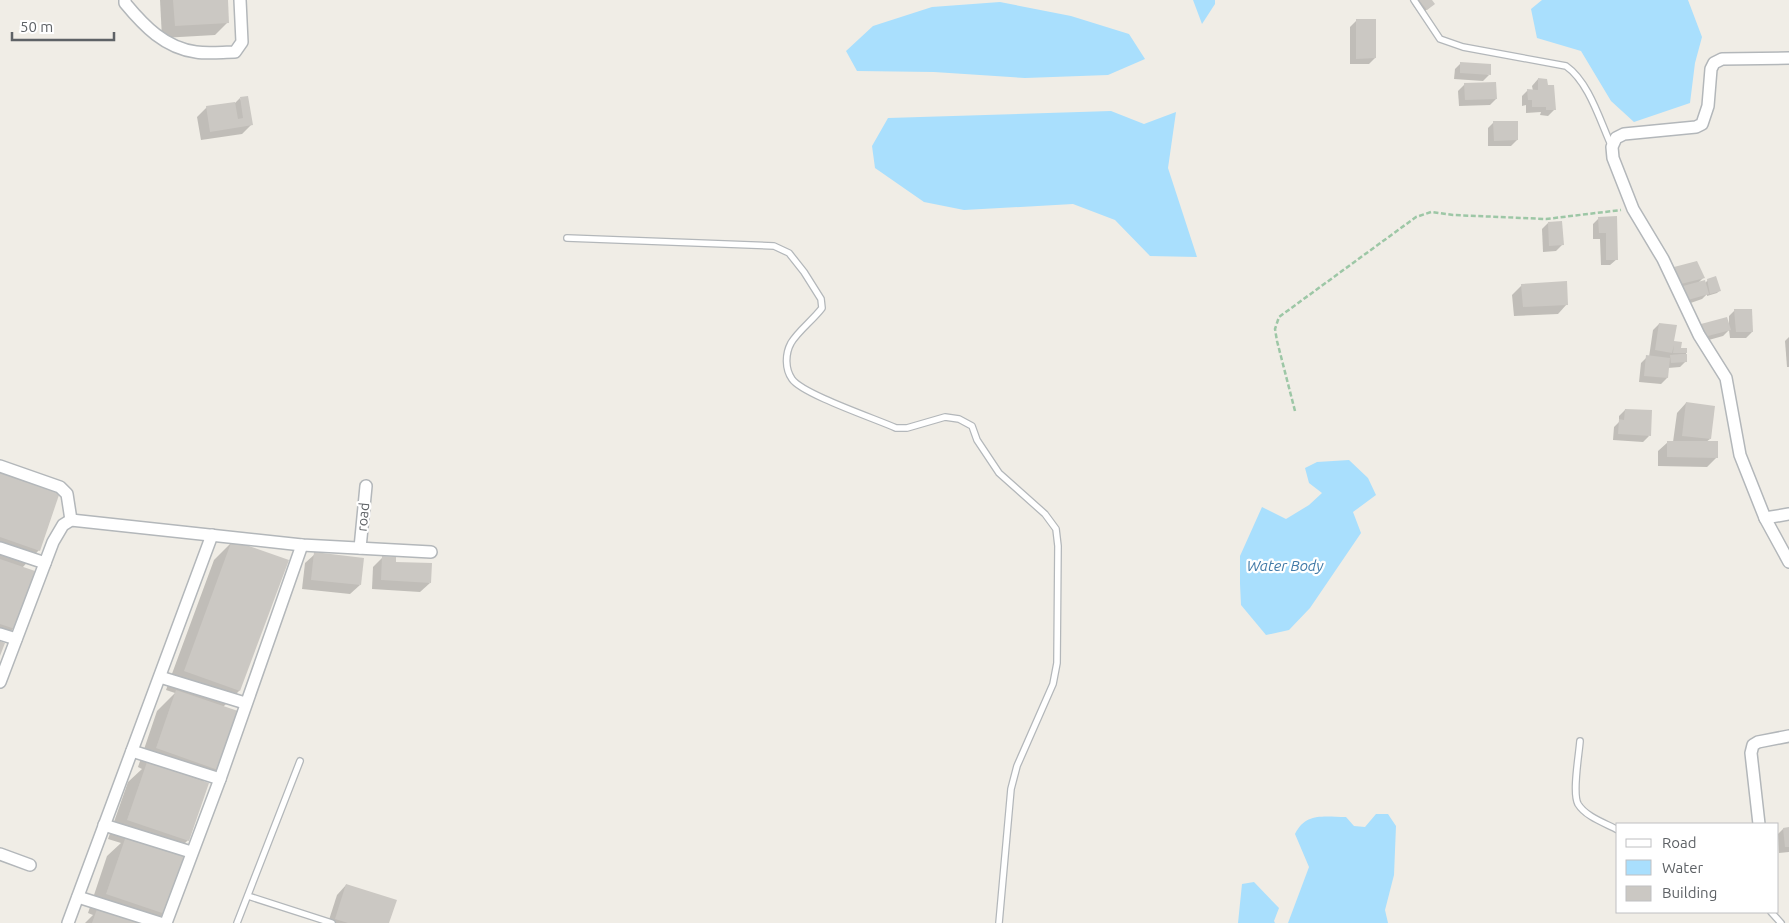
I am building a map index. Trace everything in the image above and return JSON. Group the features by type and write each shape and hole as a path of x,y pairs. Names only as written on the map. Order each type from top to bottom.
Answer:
{"street":[{"path":"124,0 142,24 166,43 196,52 235,52 242,42 240,0"},
{"path":"1789,58 1722,59 1714,63 1711,69 1708,106 1702,124 1696,128 1624,134 1616,138 1612,147 1613,158 1633,209 1663,259 1699,336 1726,378 1740,455 1765,518 1789,562"},
{"path":"0,466 60,487 66,494 71,520"},
{"name":"road","path":"360,548 366,486"},
{"path":"1765,518 1789,514"},
{"path":"0,682 53,542 63,525 71,520 302,545 431,552"},
{"path":"68,923 212,535"},
{"path":"166,923 191,852 220,779 245,703 302,545"},
{"path":"0,548 45,563"},
{"path":"0,634 16,639"},
{"path":"160,677 245,703"},
{"path":"1759,823 1751,753 1753,745 1758,742 1789,736"},
{"path":"132,751 220,779"},
{"path":"104,825 191,852"},
{"path":"0,854 30,866"},
{"path":"78,897 160,923"}],"lane":[{"path":"1414,0 1440,39 1463,47 1566,66 1575,72 1584,84 1612,147"},
{"path":"567,238 774,246 789,253 822,299 822,308 791,343 786,357 787,367 793,380 806,391 896,428 907,428 945,417 959,419 972,426 977,440 1000,473 1046,514 1056,529 1058,546 1057,663 1053,684 1017,766 1011,789 999,923"},
{"path":"1580,741 1576,790 1578,803 1587,813 1616,829"},
{"path":"237,923 300,761"},
{"path":"248,896 332,923"},
{"path":"1772,913 1781,923"}],"path":[{"path":"1295,411 1277,341 1275,329 1279,317 1416,218 1431,212 1453,215 1546,219 1633,209"}],"water":[{"path":"1193,0 1215,0 1215,4 1202,24"},
{"path":"1542,0 1688,0 1702,37 1695,63 1690,103 1634,122 1611,101 1581,51 1537,38 1531,9"},
{"path":"1000,2 1071,16 1129,34 1145,59 1108,75 1025,78 934,72 857,71 846,51 873,26 932,7"},
{"path":"1111,111 1144,124 1176,112 1168,168 1197,257 1150,256 1115,220 1073,204 964,210 924,202 875,168 872,146 888,118"},
{"name":"Water Body","path":"1349,460 1368,478 1376,495 1353,512 1361,533 1310,608 1289,630 1266,635 1241,605 1240,584 1240,556 1262,507 1286,519 1309,505 1322,493 1309,483 1305,468 1317,462"},
{"path":"1376,814 1388,814 1396,826 1394,875 1385,910 1388,923 1288,923 1309,867 1295,834 1299,827 1316,817 1346,817 1354,826 1365,827"},
{"path":"1254,882 1279,908 1275,923 1238,923 1242,884"}],"building":[{"path":"173,0 228,0 229,23 175,26"},
{"path":"1419,0 1432,0 1435,4 1427,10"},
{"path":"1356,19 1376,19 1376,58 1356,59"},
{"path":"1460,62 1491,64 1491,75 1460,73"},
{"path":"1538,78 1547,79 1548,85 1554,85 1556,110 1546,110 1546,107 1532,107 1532,100 1528,100 1527,89 1538,90"},
{"path":"1496,82 1497,99 1465,100 1464,83"},
{"path":"248,96 253,125 210,132 206,106 235,102 238,119 243,118 240,97"},
{"path":"1493,121 1518,121 1518,140 1494,141"},
{"path":"1617,216 1618,260 1606,260 1606,233 1599,233 1598,217"},
{"path":"1562,221 1564,245 1549,246 1548,222"},
{"path":"1697,261 1705,278 1681,284 1674,267"},
{"path":"1716,276 1721,291 1710,294 1707,279"},
{"path":"1705,280 1709,294 1688,300 1683,286"},
{"path":"1567,281 1568,305 1523,307 1521,284"},
{"path":"1734,309 1752,309 1753,332 1736,332"},
{"path":"1727,317 1731,330 1704,337 1701,324"},
{"path":"1659,323 1677,325 1674,341 1682,342 1681,348 1687,348 1687,353 1673,353 1674,345 1672,353 1655,350"},
{"path":"1687,354 1687,362 1671,363 1670,355"},
{"path":"1646,355 1670,358 1668,378 1644,376"},
{"path":"1686,402 1715,406 1711,439 1682,436"},
{"path":"1625,409 1652,410 1651,436 1618,434 1619,419 1624,420"},
{"path":"1667,441 1718,441 1718,458 1667,457"},
{"path":"0,472 60,492 40,551 0,537"},
{"path":"232,540 289,560 240,691 184,671"},
{"path":"314,552 364,558 361,585 311,580"},
{"path":"382,556 396,557 396,562 432,563 431,583 381,580"},
{"path":"0,559 35,571 15,629 0,624"},
{"path":"0,641 5,643 0,656"},
{"path":"176,690 238,711 218,770 156,748"},
{"path":"147,762 209,783 189,841 127,820"},
{"path":"1789,827 1789,847 1785,847 1783,828"},
{"path":"126,836 188,857 168,915 106,894"},
{"path":"346,884 397,900 389,923 348,923 335,919"},
{"path":"97,909 138,923 92,923"}]}
